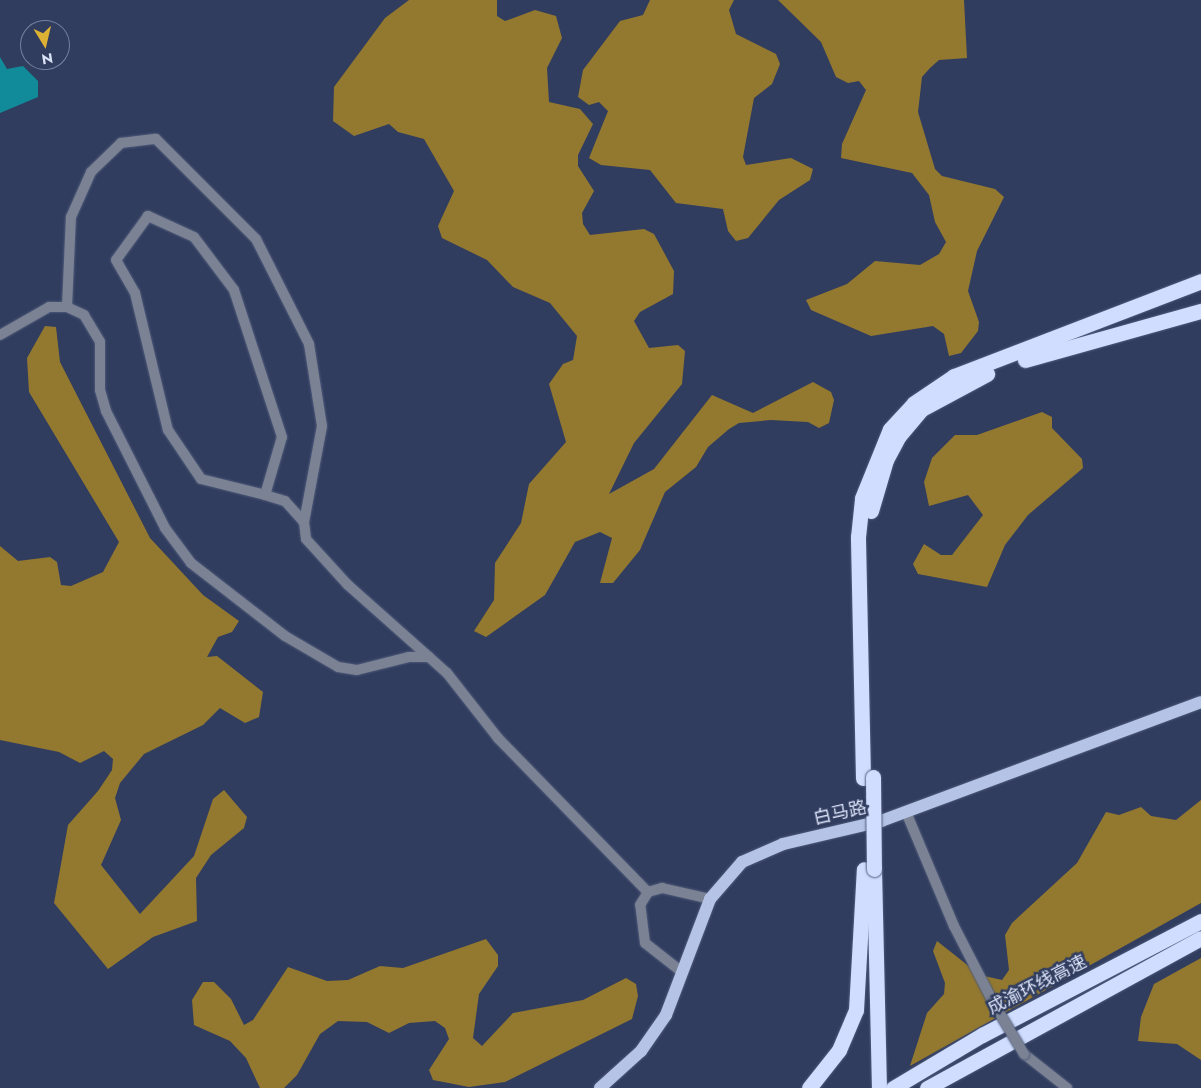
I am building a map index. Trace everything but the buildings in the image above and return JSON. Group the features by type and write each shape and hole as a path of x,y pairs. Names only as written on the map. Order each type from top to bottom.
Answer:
{"highway":[{"path":"868,777 858,537 862,498 890,429 914,403 954,376 1201,281"},
{"path":"879,1088 869,869 868,537 872,500 899,436 922,409 993,371 1070,345 1201,312"},
{"path":"809,1088 839,1050 856,1010 869,869"},
{"name":"成渝环线高速","path":"892,1088 982,1035 1201,921"},
{"name":"成渝环线高速","path":"926,1088 1201,938"}],"main road":[{"name":"白马路","path":"600,1088 641,1051 666,1015 710,899 742,862 783,844 906,812 1201,702"}],"street":[{"path":"67,307 71,217 91,172 122,143 156,139 256,239 309,344 322,426 304,522 306,539 348,585 447,673 498,738 648,892"},
{"path":"264,495 282,436 234,290 194,237 148,216 132,232 116,260 135,292 143,318 168,430 201,479 285,501 304,522"},
{"path":"0,335 49,306 67,307 84,315 95,327 106,411 165,528 191,563 286,636 338,668 356,670 409,657 428,658"},
{"path":"906,812 954,926 1024,1054 1067,1088"},
{"path":"682,972 645,943 640,905 648,892 662,888 710,899"}],"shaded area":[{"path":"409,0 497,0 497,16 505,21 535,10 556,16 562,38 547,68 549,102 580,109 593,124 578,155 578,166 594,191 582,213 583,224 590,235 644,229 654,234 674,271 673,294 640,312 634,321 649,348 678,345 685,351 682,384 634,443 609,494 654,469 712,395 753,413 813,382 831,392 834,400 829,423 819,428 808,422 771,420 739,423 729,429 708,447 696,467 665,492 640,550 613,583 600,583 612,538 600,532 575,542 545,595 486,637 474,631 494,600 495,563 521,523 529,484 566,442 549,384 563,364 573,360 577,336 550,303 513,287 487,260 442,238 438,226 454,191 424,139 398,132 389,124 354,136 333,121 334,87 385,18"},
{"path":"650,0 734,0 729,10 736,34 776,54 780,64 772,84 754,98 743,157 746,165 791,158 813,169 810,180 779,200 748,238 736,241 728,231 723,209 676,203 650,170 601,165 589,158 608,111 599,102 589,105 578,97 583,70 620,21 643,15"},
{"path":"778,0 964,0 967,58 939,60 930,68 922,77 918,112 935,169 942,176 995,189 1004,197 977,251 968,291 979,322 978,331 961,353 949,356 944,334 933,326 871,336 811,310 806,300 847,284 875,261 920,265 939,254 946,242 935,222 929,195 912,173 841,158 842,144 866,90 859,81 848,83 836,77 821,42"},
{"path":"0,57 7,69 20,67 20,70 27,70 38,81 38,97 0,113"},
{"path":"45,326 56,327 60,362 150,538 203,595 239,621 232,632 218,637 207,657 217,656 263,692 259,717 245,723 220,708 203,725 144,754 120,783 115,798 121,820 101,865 140,914 194,856 213,799 224,790 247,817 244,828 211,855 196,878 197,921 153,937 108,969 54,903 68,825 98,791 112,770 113,759 104,751 80,763 59,752 0,740 0,546 18,561 50,557 57,562 61,585 71,586 103,572 119,542 29,392 27,358"},
{"path":"1042,412 1052,417 1052,428 1082,459 1083,468 1028,515 1005,545 987,587 918,574 913,564 924,544 941,555 952,555 983,515 968,495 929,506 924,482 932,458 955,435 977,435"},
{"path":"1201,800 1201,903 910,1066 927,1013 944,994 945,983 933,951 937,941 980,975 1002,980 1009,970 1005,935 1012,923 1077,863 1106,812 1119,815 1141,807 1151,816 1176,820"},
{"path":"486,939 498,955 498,966 479,994 473,1038 482,1046 513,1013 583,1000 626,978 636,984 638,996 632,1019 505,1082 469,1087 433,1080 429,1070 449,1039 445,1028 435,1021 409,1023 389,1033 367,1022 338,1021 320,1034 297,1075 284,1088 260,1088 246,1058 230,1041 194,1025 192,1000 203,982 214,982 231,999 244,1025 253,1020 288,967 327,981 348,980 380,966 403,968"},
{"path":"1201,958 1201,1060 1177,1044 1138,1041 1141,1017 1154,984"}]}
